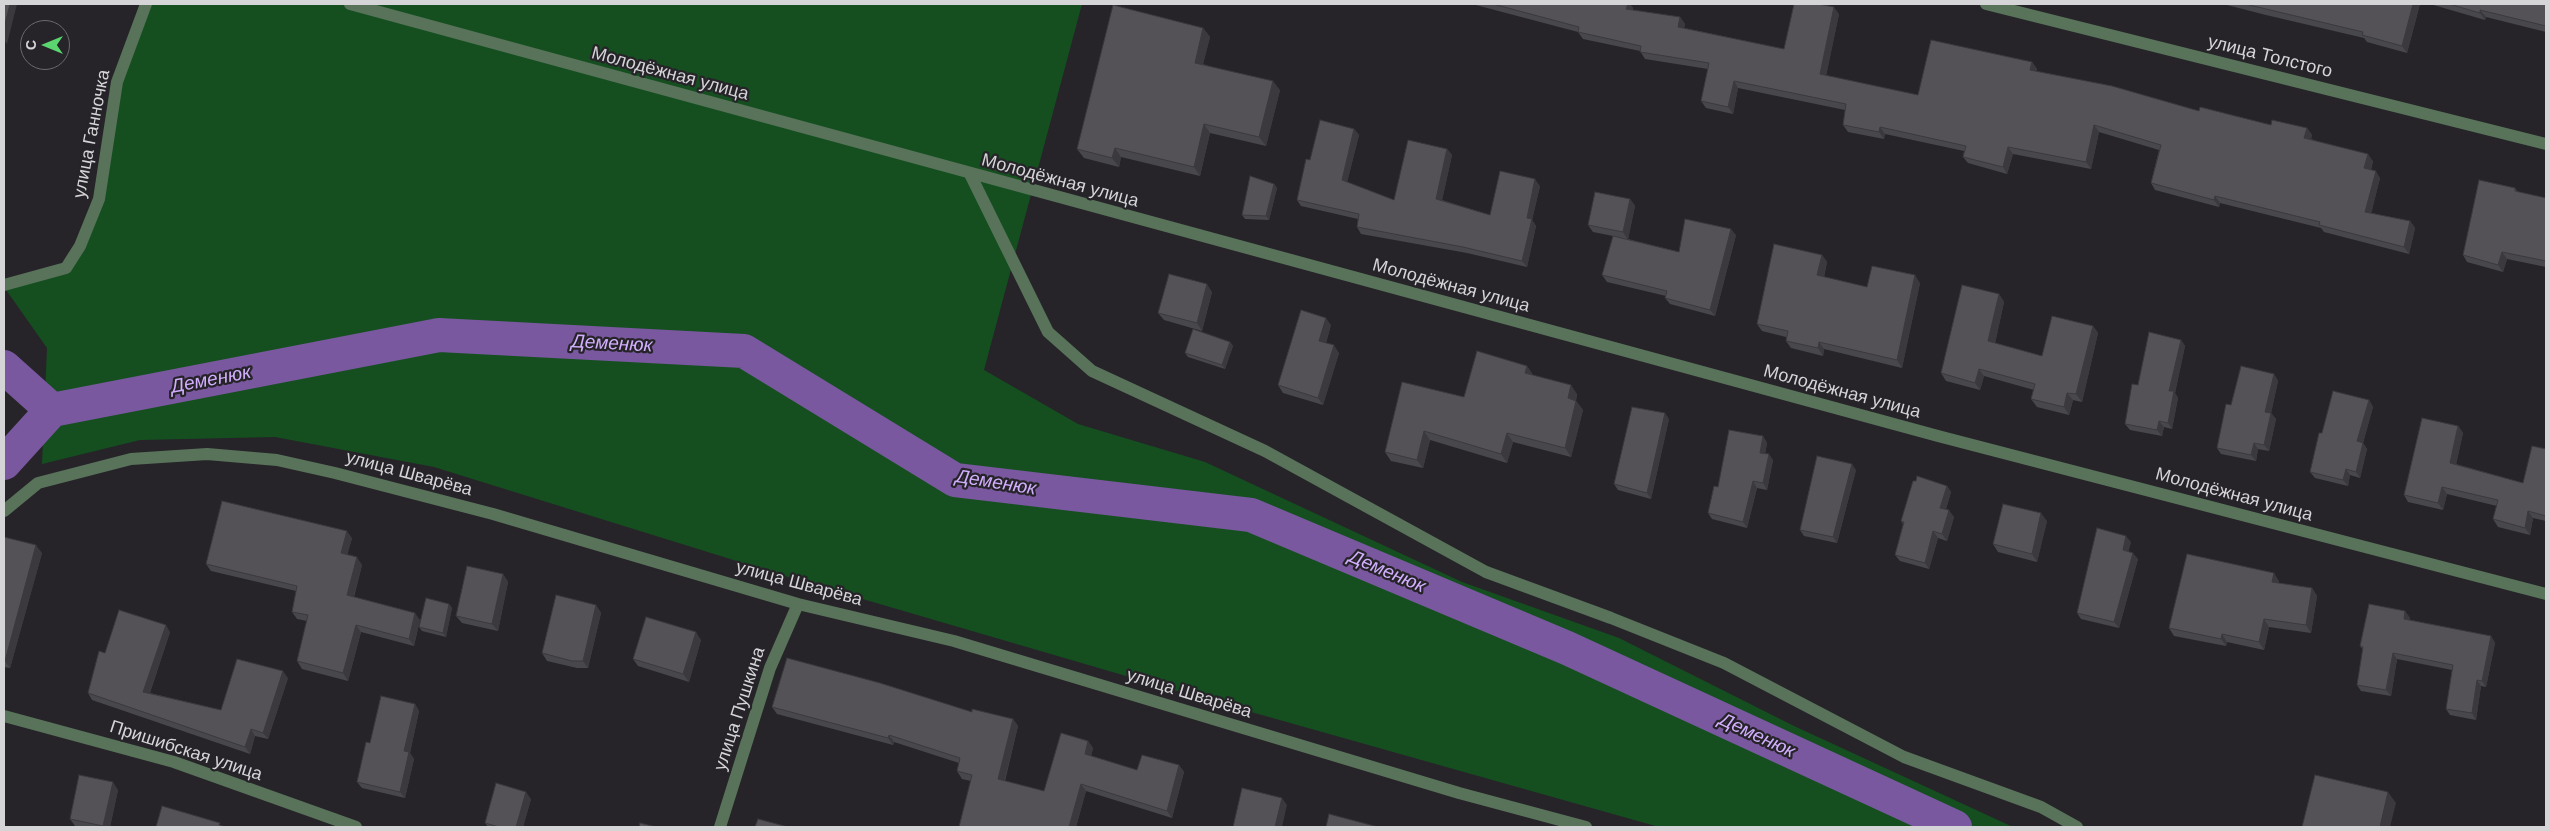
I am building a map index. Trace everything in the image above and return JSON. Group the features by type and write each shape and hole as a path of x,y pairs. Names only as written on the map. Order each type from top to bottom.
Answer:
{"street":[{"name":"улица Ганночка","path":"4,285 66,268 80,246 99,199 117,82 146,4"},
{"name":"Молодёжная улица","path":"350,4 1938,436 2546,594"},
{"name":"улица Толстого","path":"1986,4 2546,144"},
{"path":"970,174 1048,332 1092,370 1265,451 1486,572 1611,618 1724,663 1904,757 2041,807 2077,827"},
{"name":"улица Шварёва","path":"4,511 38,483 131,459 207,454 276,460 335,473 493,514 798,604 954,641 1459,793 1586,827"},
{"name":"улица Пушкина","path":"720,827 770,668 798,604"},
{"name":"Пришибская улица","path":"4,716 174,762 356,827"}],"green space":[{"path":"146,4 1082,4 984,370 1078,424 1205,462 1462,582 1619,638 1794,726 2013,827 1659,827 1191,695 801,581 434,467 275,437 140,440 42,464 47,348 4,287 66,268 99,199 117,82"}],"building":[{"path":"4,4 10,4 4,28"},
{"path":"1493,4 1628,4 1626,9 1680,17 1678,27 1784,49 1794,4 1818,4 1834,7 1820,74 1918,95 1931,40 2032,62 2030,70 2112,86 2199,111 2200,107 2271,125 2272,120 2307,128 2304,138 2368,154 2364,168 2376,171 2365,212 2410,221 2404,247 2319,225 2320,222 2215,196 2214,200 2151,183 2161,145 2094,125 2086,162 2008,147 2003,167 1963,157 1966,146 1880,127 1879,132 1843,125 1846,104 1734,81 1728,107 1701,101 1709,63 1640,52 1641,46 1578,32 1579,27"},
{"path":"2245,4 2413,4 2402,46 2362,35 2363,32"},
{"path":"2449,4 2546,4 2546,26 2480,10 2480,13"},
{"path":"1113,5 1203,28 1195,63 1273,81 1259,137 1204,124 1194,167 1115,148 1112,158 1077,149"},
{"path":"1320,120 1354,129 1342,180 1394,200 1408,140 1447,149 1436,199 1490,215 1500,171 1535,179 1527,218 1532,219 1522,261 1463,247 1357,227 1359,214 1297,200 1306,159 1310,160"},
{"path":"1250,176 1274,184 1266,216 1242,215"},
{"path":"2479,180 2515,188 2515,191 2546,198 2546,261 2502,252 2498,265 2463,255"},
{"path":"1595,192 1630,199 1623,232 1588,225"},
{"path":"1685,219 1731,229 1710,310 1665,298 1667,291 1602,275 1613,236 1679,252"},
{"path":"1774,244 1822,255 1817,275 1867,287 1872,266 1915,275 1897,360 1819,342 1818,348 1786,341 1788,331 1757,324"},
{"path":"1169,274 1207,284 1197,323 1158,313"},
{"path":"1962,285 1999,294 1988,341 2042,356 2052,316 2093,326 2076,394 2067,393 2064,407 2031,399 2035,384 1979,369 1975,383 1941,373"},
{"path":"1301,310 1326,318 1319,341 1334,345 1318,398 1278,385"},
{"path":"1193,329 1230,342 1222,365 1185,353"},
{"path":"2149,332 2181,340 2169,391 2174,391 2168,423 2159,421 2157,430 2125,424 2132,384 2138,385"},
{"path":"1477,351 1527,366 1525,373 1571,385 1568,398 1576,401 1565,448 1507,433 1501,454 1424,431 1417,460 1385,452 1402,382 1464,397"},
{"path":"2241,366 2274,374 2265,412 2271,413 2264,445 2254,443 2251,455 2217,448 2226,404 2231,405"},
{"path":"2333,391 2369,400 2357,441 2363,443 2356,472 2346,469 2343,480 2310,472 2319,433 2322,433"},
{"path":"1632,407 1665,413 1647,493 1614,484"},
{"path":"2422,418 2458,426 2450,463 2523,483 2532,446 2546,449 2546,516 2528,511 2525,528 2493,519 2498,500 2442,487 2438,503 2404,495"},
{"path":"1729,430 1763,436 1760,453 1769,454 1763,483 1753,481 1743,522 1708,513 1714,486 1718,487"},
{"path":"1817,456 1852,464 1833,537 1800,530"},
{"path":"1917,476 1947,486 1940,508 1949,510 1942,534 1933,531 1925,563 1895,555 1904,522 1901,521 1913,481 1916,481"},
{"path":"222,501 347,531 341,553 357,557 347,595 415,613 409,639 356,625 343,673 297,661 308,615 292,612 297,586 206,564"},
{"path":"2003,504 2041,513 2032,554 1993,544"},
{"path":"2097,528 2126,536 2123,550 2133,553 2114,622 2077,613"},
{"path":"4,537 36,545 5,661 4,660"},
{"path":"2187,554 2274,573 2272,582 2312,588 2306,625 2264,619 2259,642 2222,634 2221,639 2169,628"},
{"path":"467,566 503,574 492,624 456,616"},
{"path":"556,595 596,605 583,661 572,661 542,653"},
{"path":"426,598 449,604 443,633 419,627"},
{"path":"2369,604 2405,611 2404,619 2491,636 2482,681 2477,680 2472,713 2446,709 2453,665 2393,653 2386,690 2357,685 2363,647 2360,646"},
{"path":"119,610 166,625 143,692 221,710 237,659 283,671 263,733 251,729 245,747 88,693 99,651 105,653"},
{"path":"646,617 696,632 683,674 633,659"},
{"path":"787,658 880,683 972,712 972,709 1013,719 998,779 1044,791 1061,733 1088,741 1085,754 1137,770 1142,755 1179,765 1167,811 1081,784 1069,827 959,827 972,775 957,771 960,758 889,735 888,738 772,707"},
{"path":"381,696 415,704 404,751 409,752 400,792 357,782 366,742 370,743"},
{"path":"79,775 113,782 103,826 70,819"},
{"path":"2315,775 2388,792 2380,827 2302,827"},
{"path":"496,783 526,792 516,827 499,827 485,823"},
{"path":"1242,788 1282,798 1275,827 1233,827"},
{"path":"162,806 220,823 219,825 225,827 156,827"},
{"path":"1329,814 1378,827 1326,827"},
{"path":"758,819 788,827 755,827"},
{"path":"640,823 656,827 639,827"}],"waterway":[{"name":"Деменюк","path":"4,463 52,410 439,335 744,351 955,480 1251,515 1567,648 1955,827"},
{"path":"4,367 52,410"}]}
